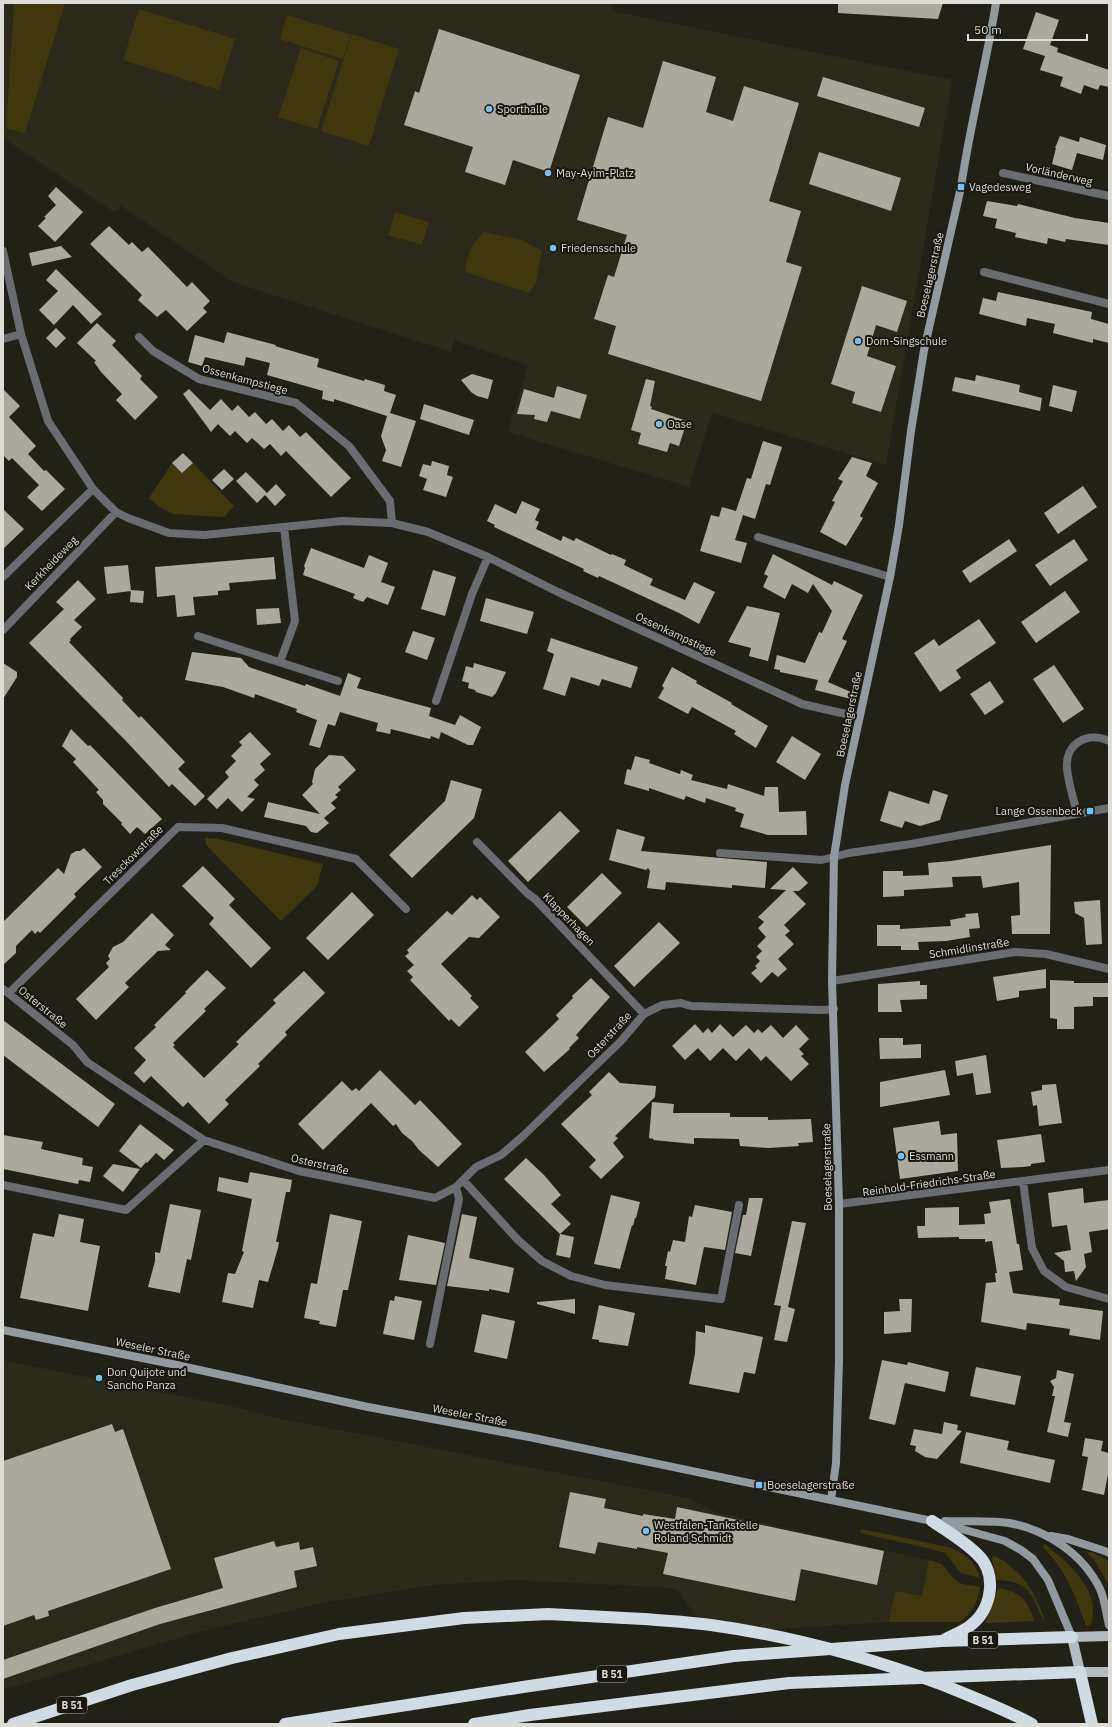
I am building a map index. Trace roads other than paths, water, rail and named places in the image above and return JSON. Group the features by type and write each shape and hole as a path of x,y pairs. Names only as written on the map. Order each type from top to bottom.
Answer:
{"highway":[{"path":"932,1521 978,1554 986,1568 991,1584 986,1608 972,1625 941,1641"},
{"name":"B 51","path":"13,1724 161,1677 232,1658 339,1634 390,1626 471,1618 548,1614 644,1619 725,1628 776,1636 842,1652 906,1671 961,1692 1032,1724"},
{"name":"B 51","path":"286,1724 523,1686 734,1656 941,1641 1072,1637"},
{"path":"474,1724 789,1683 1080,1672 1092,1724"}],"main road":[{"path":"1109,1636 1072,1637 1080,1672 1109,1672"}],"street":[{"name":"Boeselagerstraße","path":"831,1500 836,1463 839,1360 839,1204 832,981 834,857 845,785 890,577 899,525 910,431 924,350 961,187 965,161 987,60 996,3"},
{"name":"Vorländerweg","path":"1003,173 1109,196"},
{"name":"Ossenkampstiege","path":"3,250 21,334 48,421 93,489 116,512 169,533 204,535 342,522 392,523 428,532 488,557 558,592 802,704 859,716"},
{"path":"984,272 1105,303"},
{"path":"3,339 21,334"},
{"name":"Ossenkampstiege","path":"139,337 153,351 199,379 296,403 349,446 390,500 392,523"},
{"name":"Kerkheideweg","path":"3,577 93,489"},
{"name":"Kerkheideweg","path":"3,630 116,512"},
{"path":"280,662 294,621 284,527"},
{"path":"758,537 890,577"},
{"path":"436,701 472,594 488,557"},
{"path":"198,636 338,681"},
{"path":"1077,814 1067,768 1069,756 1073,747 1081,739 1090,736 1109,741"},
{"path":"720,853 822,860 848,853 911,844 1109,808"},
{"name":"Tresckowstraße","path":"6,991 178,826 222,828 356,859 406,909"},
{"name":"Klapperhagen","path":"477,842 535,899 644,1014"},
{"name":"Schmidlinstraße","path":"832,981 1015,952 1046,954 1109,969"},
{"name":"Osterstraße","path":"6,991 73,1045 87,1062 204,1140 299,1172 435,1198 456,1187 476,1167 501,1155 523,1136 621,1041 644,1014 662,1005 681,1003 692,1006 822,1010 834,1009"},
{"path":"3,1185 126,1210 204,1140"},
{"name":"Reinhold-Friedrichs-Straße","path":"839,1204 1109,1170"},
{"path":"463,1180 518,1240 542,1261 571,1276 605,1285 721,1299 739,1205"},
{"path":"1023,1181 1032,1248 1044,1271 1066,1287 1109,1299"},
{"path":"430,1344 459,1199 456,1187"},
{"name":"Weseler Straße","path":"3,1330 172,1364 368,1407 529,1437 932,1521 1005,1541 1033,1559 1048,1580 1072,1637"},
{"name":"Weseler Straße","path":"932,1521 1009,1523 1048,1536 1068,1549 1092,1575 1100,1590 1109,1625"},
{"path":"1048,1536 1068,1539 1105,1550 1109,1553"}],"place":[{"name":"Sporthalle","path":"489,109"},
{"name":"May-Ayim-Platz","path":"548,173"},
{"name":"Vagedesweg","path":"961,187"},
{"name":"Friedensschule","path":"553,248"},
{"name":"Dom-Singschule","path":"858,341"},
{"name":"Oase","path":"659,424"},
{"name":"Lange Ossenbeck","path":"1090,811"},
{"name":"Essmann","path":"901,1156"},
{"name":"Don Quijote und Sancho Panza","path":"99,1378"},
{"name":"Boeselagerstraße","path":"759,1485"},
{"name":"Westfalen-Tankstelle Roland Schmidt","path":"646,1531"}]}
